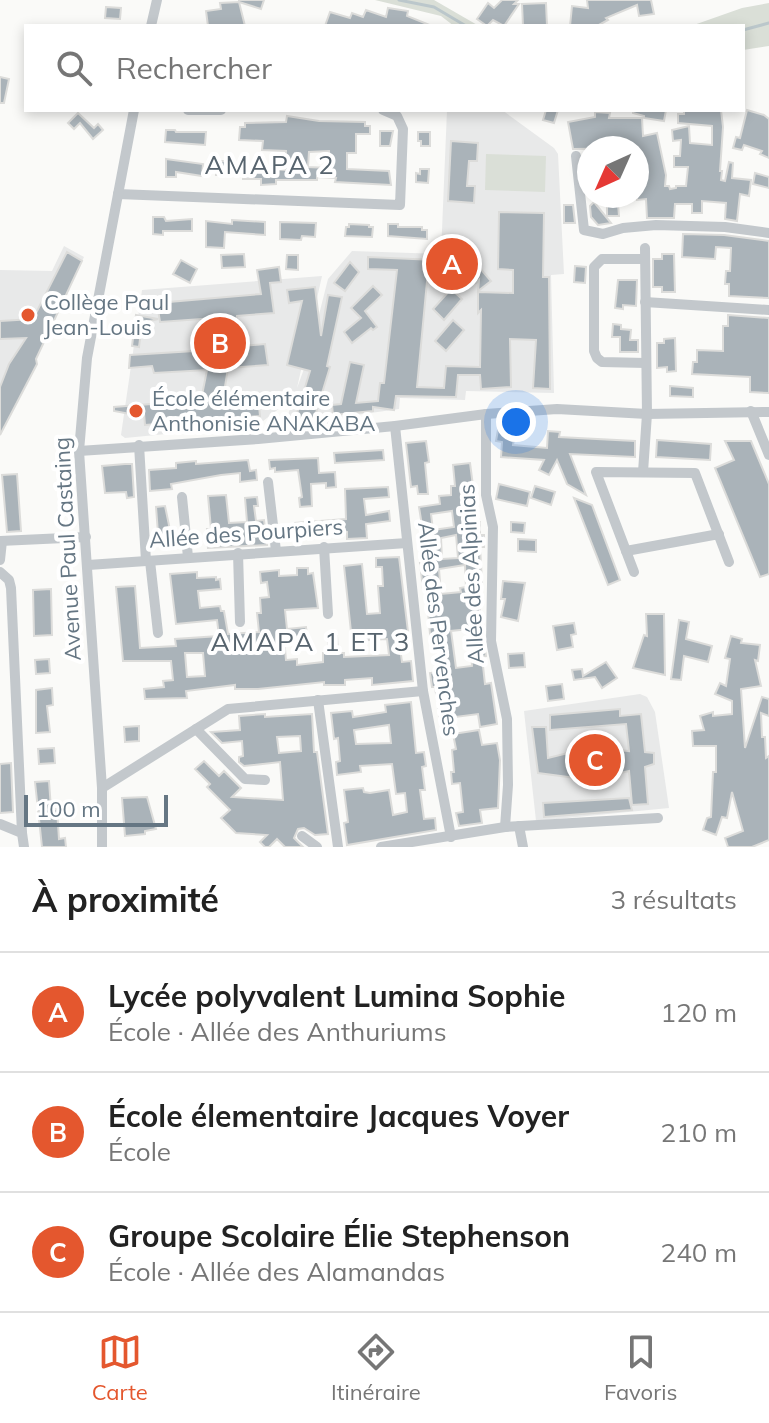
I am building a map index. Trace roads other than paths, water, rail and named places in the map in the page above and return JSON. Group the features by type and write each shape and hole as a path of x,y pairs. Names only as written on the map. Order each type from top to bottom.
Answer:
{"street":[{"path":"151,24 157,0"},
{"name":"Avenue Paul Castaing","path":"102,847 102,788 79,451 87,358 134,112"},
{"path":"118,194 400,205 403,129 397,116 388,112"},
{"path":"576,156 584,230 603,234 623,228 656,225 725,227 769,233"},
{"path":"643,472 647,414 645,254 602,259 594,267 594,351 602,362 646,363"},
{"path":"645,302 769,310"},
{"path":"79,451 258,439 557,409 647,414 769,412"},
{"path":"751,411 769,455"},
{"name":"Allée des Alpinias","path":"486,414 486,495 493,527 491,641 507,719 505,827"},
{"name":"Allée des Pervenches","path":"395,426 423,691 451,837"},
{"path":"139,445 148,561 158,633"},
{"path":"634,572 596,472 695,473 729,562"},
{"path":"268,482 276,551"},
{"path":"182,497 188,557"},
{"path":"626,551 719,534"},
{"path":"0,560 1,541 86,537"},
{"name":"Allée des Pourpiers","path":"88,565 407,543"},
{"path":"324,547 328,614"},
{"path":"238,553 240,622"},
{"path":"0,572 9,580 11,588 24,847"},
{"path":"102,788 228,709 423,691"},
{"path":"318,700 338,847"},
{"path":"196,729 245,779 265,780"},
{"path":"381,847 505,827 658,818"},
{"path":"0,824 22,833"},
{"path":"519,826 523,847"},
{"path":"302,836 317,847"}],"waterway":[{"path":"399,0 434,7 463,24"},
{"path":"745,29 769,23"}],"place":[{"name":"Lycée polyvalent Lumina Sophie","path":"452,264"},
{"name":"Collège Paul Jean-Louis","path":"28,315"},
{"name":"École élementaire Jacques Voyer","path":"220,343"},
{"name":"École élémentaire Anthonisie ANAKABA","path":"136,411"},
{"name":"Groupe Scolaire Élie Stephenson","path":"595,760"}],"district":[{"name":"AMAPA 2","path":"270,164"},
{"name":"AMAPA 1 ET 3","path":"311,641"}]}
